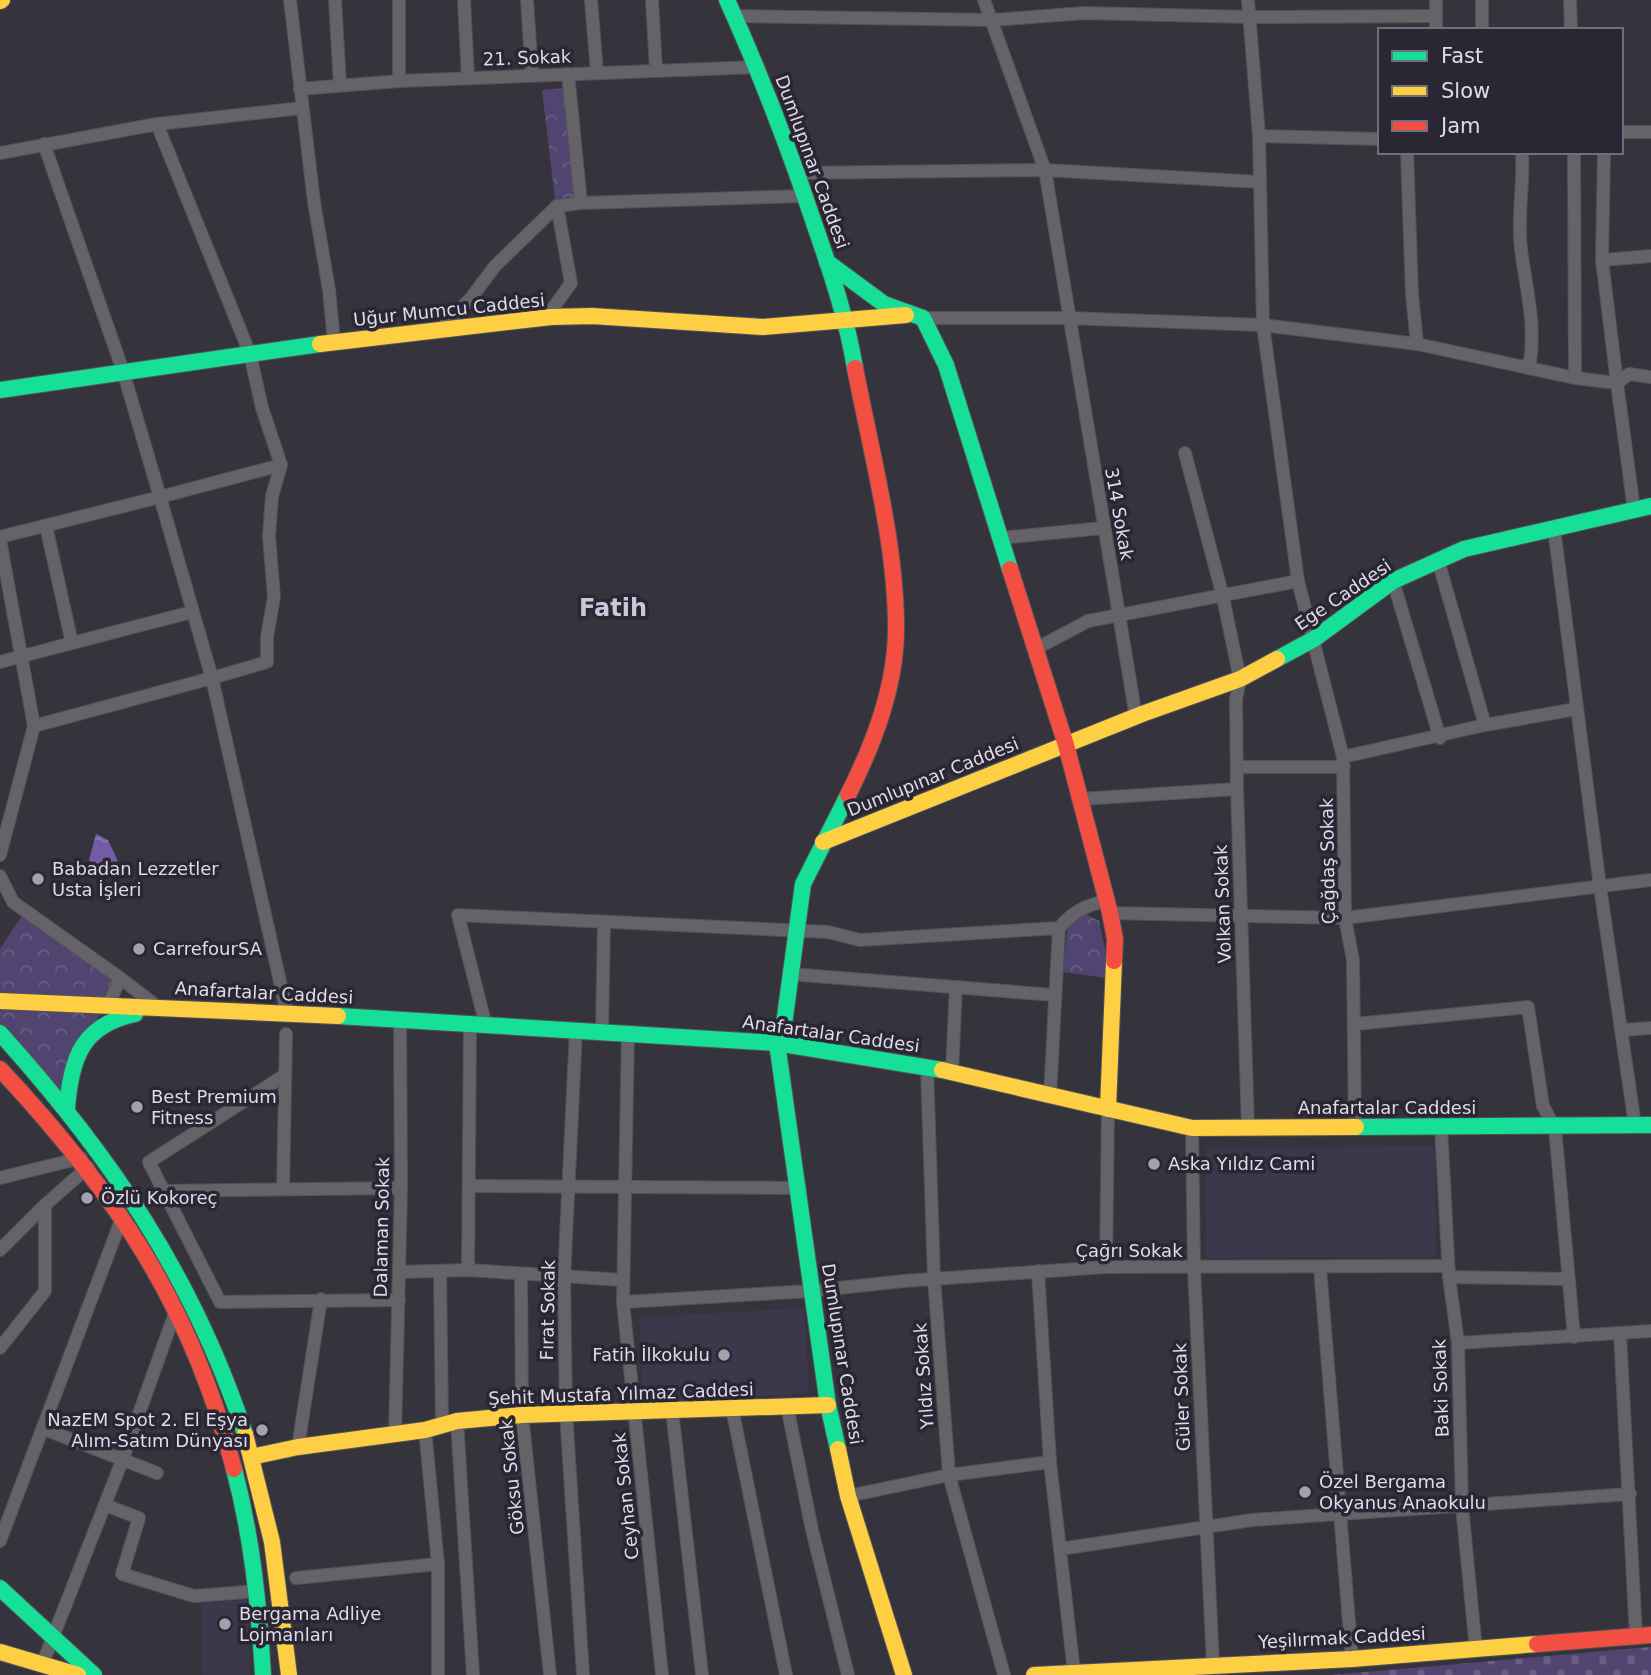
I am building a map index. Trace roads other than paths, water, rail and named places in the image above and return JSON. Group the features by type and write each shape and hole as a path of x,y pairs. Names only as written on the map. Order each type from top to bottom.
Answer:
{"street":[{"path":"290,0 334,342"},
{"path":"335,0 340,85"},
{"path":"399,0 399,81"},
{"path":"464,0 468,78"},
{"path":"527,0 532,75"},
{"path":"591,0 597,73"},
{"path":"652,0 656,70"},
{"name":"Dumlupınar Caddesi","path":"727,0 757,67 805,195 826,262 856,286 906,315 923,318"},
{"name":"314 Sokak","path":"984,0 1045,170 1067,317 1136,717"},
{"name":"Çağdaş Sokak","path":"1248,0 1259,136 1263,325 1298,580 1344,762 1345,918 1353,960 1355,1127"},
{"path":"734,16 993,20 1084,6 1250,18 1436,23 1436,0"},
{"path":"1482,0 1482,28"},
{"path":"1570,0 1571,28"},
{"name":"21. Sokak","path":"300,89 399,81 757,67"},
{"path":"568,74 581,203"},
{"path":"0,153 157,124 302,108"},
{"path":"34,726 267,662 267,637 274,597 269,536 272,496 281,465 262,408 250,354 157,124"},
{"path":"1623,132 1651,132"},
{"path":"1259,136 1378,139"},
{"path":"44,144 123,371 212,678 287,1013"},
{"path":"1407,154 1412,294 1417,344"},
{"path":"1522,154 1521,250 1534,344 1529,367"},
{"path":"1574,154 1575,378"},
{"path":"1604,154 1602,260 1634,510"},
{"path":"796,173 1045,170 1260,182"},
{"path":"439,331 471,298 495,266 557,206 805,195"},
{"path":"546,318 571,284 557,206"},
{"path":"1602,260 1651,256"},
{"path":"824,842 867,757 881,718 895,662 896,634 892,570 847,321 826,262"},
{"name":"Uğur Mumcu Caddesi","path":"0,390 334,342 546,318 592,317 763,327 906,315"},
{"path":"1106,1267 1108,1109 1115,939 1066,745 1037,648 946,365 923,318 1067,317 1263,325 1417,344 1575,378 1617,383 1629,374 1651,377"},
{"name":"Volkan Sokak","path":"1185,453 1222,593 1240,679 1236,699 1237,789 1248,1128"},
{"path":"0,855 34,726 0,538 281,465"},
{"name":"Ege Caddesi","path":"1066,745 1240,679 1314,639 1393,581 1464,549 1651,506"},
{"path":"46,526 72,643"},
{"path":"1001,538 1103,528"},
{"path":"1554,528 1600,887 1623,1030 1643,1125"},
{"path":"1438,560 1485,725"},
{"path":"1037,648 1088,621 1298,580"},
{"path":"1393,581 1440,738"},
{"path":"0,662 192,612"},
{"path":"1237,767 1344,762 1485,725 1576,709"},
{"name":"Dumlupınar Caddesi","path":"904,1675 848,1496 828,1405 811,1291 800,1188 777,1043 784,1024 803,884 824,842 1066,745"},
{"path":"1080,799 1237,789"},
{"path":"0,876 13,902"},
{"path":"1051,1095 1059,928 1069,915 1089,905 1240,915 1345,918 1651,880"},
{"path":"0,893 158,1007"},
{"path":"468,1270 478,1026 458,915 796,930 828,932 860,940 1059,928"},
{"path":"602,1031 604,923"},
{"path":"790,974 1054,995"},
{"path":"108,1007 120,978"},
{"path":"952,1072 956,986"},
{"name":"Anafartalar Caddesi","path":"0,1001 19,1004 287,1013 777,1043 952,1072 1192,1128 1555,1128 1643,1125"},
{"path":"0,1008 19,1004"},
{"path":"67,1108 69,1081 85,1041 107,1021 158,1007"},
{"path":"1355,1024 1528,1007 1544,1106 1555,1128 1574,1337"},
{"name":"Dalaman Sokak","path":"396,1435 401,1188 400,1020"},
{"path":"1623,1030 1651,1028"},
{"name":"Fırat Sokak","path":"576,1030 571,1186 564,1279 566,1412 583,1675"},
{"name":"Ceyhan Sokak","path":"628,1032 623,1302 662,1675"},
{"path":"0,1033 67,1108 137,1200 183,1281 215,1349 251,1457 267,1521 289,1675"},
{"path":"283,1189 286,1034"},
{"name":"Yıldız Sokak","path":"927,1068 934,1278 949,1475 1004,1675"},
{"path":"0,1069 85,1163 123,1216 176,1310 220,1413 243,1496 259,1581 263,1675"},
{"path":"285,1074 149,1162 220,1302 399,1300"},
{"name":"Baki Sokak","path":"1441,1126 1448,1272 1458,1343 1462,1506 1476,1650"},
{"name":"Güler Sokak","path":"1192,1128 1194,1269 1213,1664"},
{"path":"0,1178 85,1163"},
{"path":"0,1250 85,1163"},
{"path":"470,1186 800,1188"},
{"path":"164,1191 401,1188"},
{"path":"0,1348 45,1291 46,1205"},
{"path":"0,1541 123,1216"},
{"name":"Çağrı Sokak","path":"623,1302 811,1291 934,1278 1106,1267 1320,1268 1569,1279"},
{"path":"1320,1268 1352,1659"},
{"path":"440,1270 449,1423 473,1675"},
{"path":"398,1272 468,1270 564,1279 623,1280"},
{"path":"1038,1271 1050,1462 1074,1672"},
{"name":"Göksu Sokak","path":"521,1275 522,1415 550,1675"},
{"path":"298,1447 321,1300"},
{"path":"42,1665 122,1461 176,1310"},
{"path":"1458,1343 1651,1331"},
{"path":"1620,1334 1630,1494 1644,1635"},
{"name":"Şehit Mustafa Yılmaz Caddesi","path":"251,1457 298,1447 396,1435 449,1423 522,1415 828,1405"},
{"path":"787,1406 812,1530 848,1675"},
{"path":"732,1408 786,1675"},
{"path":"672,1410 702,1675"},
{"path":"44,1429 157,1473"},
{"path":"425,1430 438,1564 438,1675"},
{"path":"848,1496 949,1475 1050,1462"},
{"path":"1060,1549 1205,1527 1341,1512 1630,1494"},
{"path":"105,1505 139,1518 121,1574 194,1596 246,1592"},
{"path":"296,1578 438,1564"},
{"path":"0,1588 94,1675"},
{"name":"Yeşilırmak Caddesi","path":"1034,1675 1352,1659 1644,1635"},
{"path":"0,1652 67,1674"}],"water":[{"path":"96,834 108,840 117,859 118,872 111,877 100,873 89,860"}],"place":[{"name":"Babadan Lezzetler Usta İşleri","path":"38,879"},
{"name":"CarrefourSA","path":"139,949"},
{"name":"Best Premium Fitness","path":"137,1107"},
{"name":"Aska Yıldız Cami","path":"1154,1164"},
{"name":"Özlü Kokoreç","path":"87,1198"},
{"name":"Fatih İlkokulu","path":"724,1355"},
{"name":"NazEM Spot 2. El Eşya Alım-Satım Dünyası","path":"262,1430"},
{"name":"Özel Bergama Okyanus Anaokulu","path":"1305,1492"},
{"name":"Bergama Adliye Lojmanları","path":"225,1624"}],"district":[{"name":"Fatih","path":"613,608"}]}
